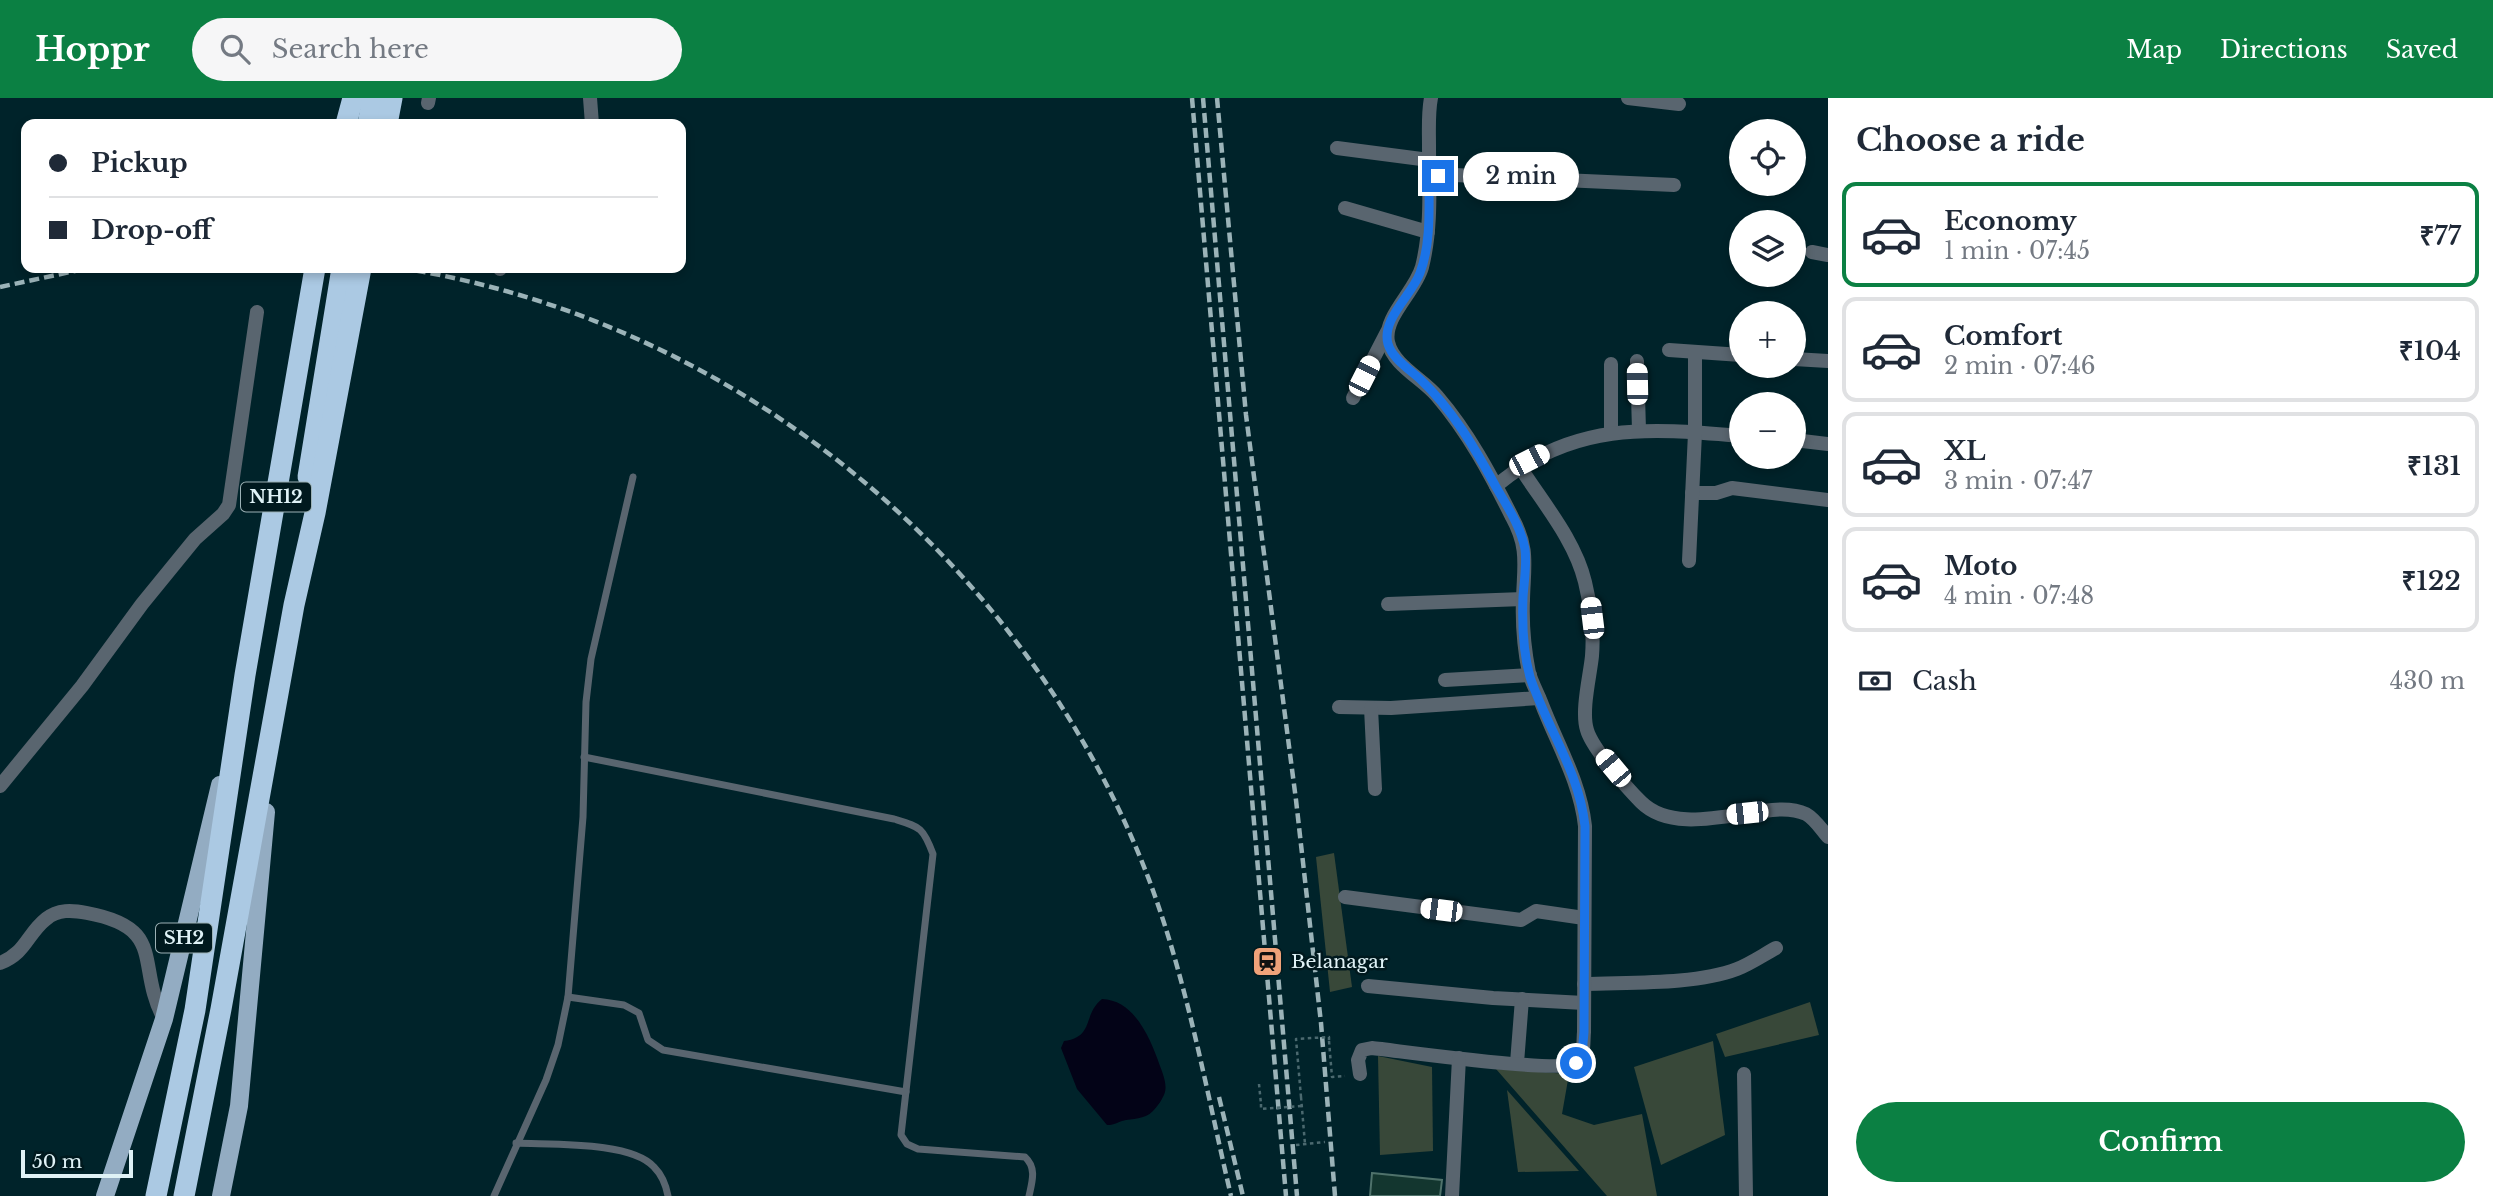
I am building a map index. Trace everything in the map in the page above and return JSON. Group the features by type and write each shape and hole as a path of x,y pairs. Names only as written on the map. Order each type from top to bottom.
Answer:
{"highway":[{"path":"337,119 339,98"},
{"path":"347,119 353,98"},
{"path":"369,119 373,98"},
{"path":"388,119 392,98"},
{"name":"NH12","path":"156,1196 195,1010 245,675 314,273"},
{"path":"184,1196 221,1009 293,605 315,513 341,320 342,273"},
{"path":"341,320 358,273"}],"main road":[{"name":"SH2","path":"105,1196 164,1019 245,675"},
{"path":"221,1196 239,1106 257,893 280,680"}],"street":[{"path":"590,98 592,119"},
{"path":"1353,398 1391,321 1421,271 1433,177 1429,160 1431,98"},
{"path":"1628,98 1679,104"},
{"path":"1337,148 1429,160"},
{"path":"1433,177 1454,174 1674,185"},
{"path":"1345,208 1428,232"},
{"path":"1812,252 1828,256"},
{"path":"0,786 74,697 142,604 195,539 223,514 229,505 257,312"},
{"path":"1387,332 1388,345 1395,356 1436,394 1507,477 1565,537 1576,556 1585,579 1594,633 1586,728 1598,751 1641,802 1666,816 1695,818 1791,810 1805,814 1828,837"},
{"path":"1669,350 1729,354"},
{"path":"1689,561 1695,433 1695,352"},
{"path":"1806,360 1828,361"},
{"path":"1637,361 1639,430"},
{"path":"1611,364 1611,433"},
{"path":"1507,477 1542,453 1611,433 1639,430 1729,435"},
{"path":"1806,441 1828,444"},
{"path":"1360,1074 1358,1060 1362,1050 1373,1048 1566,1066 1576,1063 1582,1054 1585,826 1582,801 1575,778 1530,676 1523,626 1525,551 1507,477"},
{"path":"1692,493 1716,493 1732,488 1828,500"},
{"path":"1388,604 1523,599"},
{"path":"1445,680 1530,676"},
{"path":"1339,707 1371,708 1539,698"},
{"path":"1371,708 1374,789"},
{"path":"1345,897 1521,920 1536,911 1584,918"},
{"path":"0,963 18,954 45,919 58,912 70,910 108,917 127,926 141,938 148,956 152,993 164,1019"},
{"path":"1584,985 1721,974 1739,968 1776,948"},
{"path":"1368,986 1584,1003"},
{"path":"1517,1063 1522,999"},
{"path":"1452,1196 1459,1058"},
{"path":"1744,1074 1746,1196"}],"lane":[{"path":"494,1196 546,1080 558,1045 568,997 583,817 591,659 633,477"},
{"path":"584,757 918,826 928,839 933,854 901,1135 907,1144 918,1149 1025,1157 1031,1162 1033,1173 1030,1196"},
{"path":"568,997 624,1005 639,1013 648,1040 663,1050 906,1092"},
{"path":"516,1143 601,1147 631,1153 654,1166 666,1185 668,1196"}],"path":[{"path":"1305,1144 1296,1039 1328,1037 1332,1077 1360,1074"},
{"path":"1259,1084 1261,1109 1301,1106"},
{"path":"1296,1144 1325,1142"}],"green space":[{"path":"1334,853 1352,987 1330,992 1316,857"},
{"path":"1810,1002 1819,1035 1725,1057 1716,1034"},
{"path":"1713,1041 1725,1135 1661,1165 1634,1067"},
{"path":"1378,1056 1432,1067 1433,1151 1380,1155"},
{"path":"1496,1069 1569,1074 1562,1114 1594,1125 1642,1114 1657,1196 1607,1196"},
{"path":"1507,1090 1579,1171 1518,1172"}],"water":[{"path":"1102,999 1124,1006 1140,1023 1156,1056 1165,1086 1161,1100 1150,1114 1109,1125 1077,1089 1061,1048 1064,1041 1080,1035"}],"building":[{"path":"1372,1173 1442,1180 1440,1196 1370,1196"}],"railway":[{"path":"1192,98 1286,1196"},
{"path":"1203,98 1297,1196"},
{"path":"1217,98 1246,415 1296,800 1321,1023 1335,1196"},
{"path":"0,287 66,273"},
{"path":"423,273 524,296 642,341 752,401 854,474 946,559 1027,656 1095,762 1148,877 1185,995 1231,1196"},
{"path":"1219,1097 1243,1196"}],"place":[{"name":"Belanagar","path":"1268,961"}],"route":[{"path":"1438,176 1429,178 1428,232 1421,271 1391,321 1387,332 1388,345 1395,356 1436,394 1461,426 1521,534 1525,551 1523,626 1530,676 1575,778 1582,801 1585,826 1584,1032 1582,1054 1576,1063"}]}
